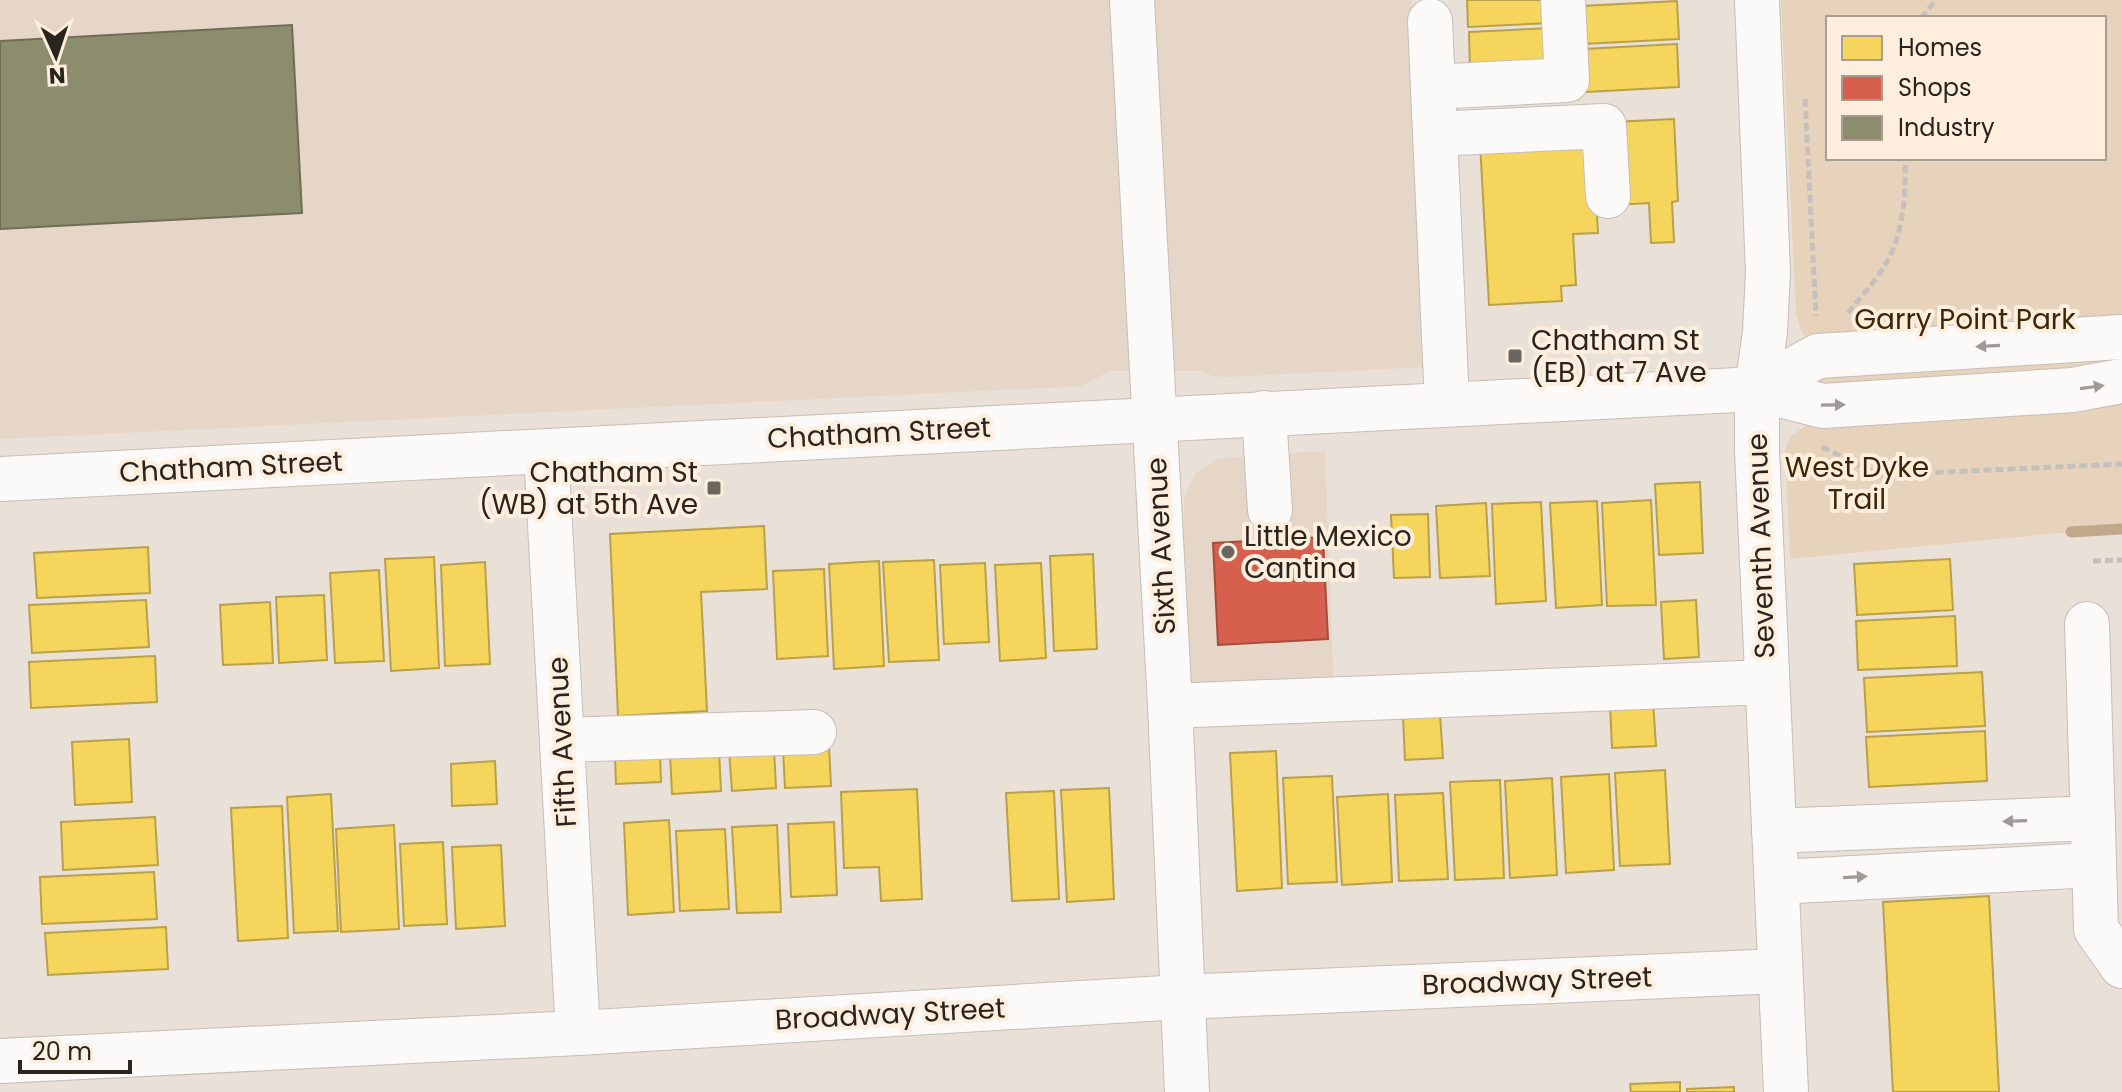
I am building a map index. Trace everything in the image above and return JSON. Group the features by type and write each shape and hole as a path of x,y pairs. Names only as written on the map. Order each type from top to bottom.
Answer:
{"street":[{"name":"Sixth Avenue","path":"1132,0 1170,706 1187,1092"},
{"path":"1433,87 1567,80 1563,0"},
{"name":"Seventh Avenue","path":"1757,0 1768,272 1765,332 1757,389 1757,451 1786,1092"},
{"path":"1430,21 1447,404"},
{"path":"1435,134 1604,126 1608,196"},
{"path":"1757,389 1818,356 2122,337"},
{"path":"1757,389 1823,406 2073,390 2122,381"},
{"name":"Chatham Street","path":"0,479 1757,389"},
{"path":"1264,413 1270,510"},
{"name":"Fifth Avenue","path":"546,452 578,1033"},
{"path":"2087,624 2105,670 2093,818 2096,929 2122,966"},
{"path":"1170,706 1766,682"},
{"path":"562,740 814,732"},
{"path":"1774,831 2093,818"},
{"path":"1777,882 2093,865"},
{"name":"Broadway Street","path":"0,1061 578,1033 1181,997 1780,971"}],"path":[{"path":"1923,16 1936,0"},
{"path":"1805,94 1816,330"},
{"path":"1843,320 1885,266 1899,231 1905,199 1905,160"},
{"path":"1813,443 1880,475 2122,464"},
{"path":"2093,561 2122,560"}],"shaded area":[{"path":"0,0 1411,0 1428,367 1226,377 1201,371 1110,371 1081,386 0,439"},
{"path":"1325,451 1334,699 1220,704 1183,679 1184,499 1188,488 1197,472 1218,458"}],"green space":[{"name":"Garry Point Park","path":"1781,0 2122,0 2122,527 1790,559 1785,450 1790,437 1810,422 1808,340 1801,331 1796,313"}],"building: Homes":[{"path":"1467,0 1550,0 1551,23 1468,27"},
{"path":"1677,1 1679,39 1584,44 1582,6"},
{"path":"1551,28 1553,64 1470,68 1469,32"},
{"path":"1677,44 1679,87 1586,92 1584,49"},
{"path":"1674,119 1678,201 1672,202 1674,242 1651,243 1649,203 1616,205 1612,122"},
{"path":"1480,143 1583,144 1594,165 1598,233 1573,234 1576,285 1561,286 1562,301 1489,305"},
{"path":"1700,482 1703,553 1659,555 1655,484"},
{"path":"1651,500 1656,605 1607,606 1602,503"},
{"path":"1597,501 1602,605 1556,608 1550,503"},
{"path":"1541,502 1546,601 1496,604 1492,504"},
{"path":"1486,503 1490,576 1440,578 1436,506"},
{"path":"1428,514 1430,577 1394,578 1391,515"},
{"path":"764,526 767,589 701,592 707,711 618,716 610,534"},
{"path":"148,547 150,593 37,598 34,553"},
{"path":"1093,554 1097,649 1054,651 1050,556"},
{"path":"434,557 439,668 391,671 385,559"},
{"path":"1950,559 1953,610 1857,615 1854,564"},
{"path":"934,560 939,660 889,662 883,562"},
{"path":"879,561 884,666 834,669 829,564"},
{"path":"485,562 490,664 445,666 441,565"},
{"path":"985,563 989,642 944,644 940,565"},
{"path":"1041,563 1046,658 1000,661 995,565"},
{"path":"824,569 828,656 777,659 773,571"},
{"path":"379,570 384,661 335,663 330,573"},
{"path":"324,595 327,660 279,663 276,597"},
{"path":"146,600 149,647 32,653 29,605"},
{"path":"1696,600 1699,657 1664,659 1661,602"},
{"path":"270,602 273,663 223,665 220,605"},
{"path":"1955,616 1957,666 1858,670 1856,621"},
{"path":"155,656 157,702 31,708 29,662"},
{"path":"1982,672 1985,726 1867,732 1864,678"},
{"path":"1653,701 1656,746 1612,748 1610,704"},
{"path":"1440,715 1443,758 1405,760 1403,716"},
{"path":"1985,731 1987,781 1869,787 1866,737"},
{"path":"129,739 132,802 75,805 72,742"},
{"path":"829,745 831,786 785,788 783,748"},
{"path":"774,748 776,788 732,791 729,750"},
{"path":"719,751 721,791 672,794 670,753"},
{"path":"1276,751 1282,888 1237,891 1230,753"},
{"path":"660,754 661,782 616,784 615,756"},
{"path":"495,761 497,804 452,806 451,764"},
{"path":"1665,770 1670,864 1620,866 1615,773"},
{"path":"1609,774 1614,870 1566,873 1561,777"},
{"path":"1332,776 1337,882 1288,884 1283,778"},
{"path":"1552,778 1557,875 1510,878 1505,781"},
{"path":"1500,780 1504,878 1455,880 1450,782"},
{"path":"1109,788 1114,899 1067,902 1061,790"},
{"path":"917,789 922,899 881,901 879,867 844,868 841,792"},
{"path":"1054,791 1059,899 1012,901 1006,793"},
{"path":"1443,793 1448,879 1399,881 1395,795"},
{"path":"331,794 338,931 294,933 287,797"},
{"path":"1388,794 1392,882 1342,885 1337,797"},
{"path":"282,806 288,938 238,941 231,808"},
{"path":"155,817 158,865 63,870 61,822"},
{"path":"669,820 674,912 628,915 624,823"},
{"path":"834,822 837,895 791,897 788,824"},
{"path":"394,825 399,929 341,932 336,829"},
{"path":"777,825 781,912 737,913 732,827"},
{"path":"725,829 729,909 680,911 676,831"},
{"path":"443,842 447,924 404,926 400,844"},
{"path":"501,845 505,926 456,929 452,847"},
{"path":"154,872 157,919 42,924 40,877"},
{"path":"1989,896 1999,1092 1893,1092 1883,902"},
{"path":"166,927 168,969 48,975 45,933"},
{"path":"1680,1082 1680,1092 1631,1092 1630,1084"},
{"path":"1734,1087 1734,1092 1687,1092 1687,1089"}],"building: Shops":[{"path":"1323,537 1328,639 1218,645 1213,543"}],"building: Industry":[{"path":"292,25 302,213 0,229 0,41"}],"waterway":[{"path":"2071,532 2122,529"}],"place":[{"name":"Chatham St (EB) at 7 Ave","path":"1515,356"},
{"name":"Chatham St (WB) at 5th Ave","path":"714,488"},
{"name":"Little Mexico Cantina","path":"1228,552"}],"park label":[{"name":"West Dyke Trail","path":"1857,483"}]}
